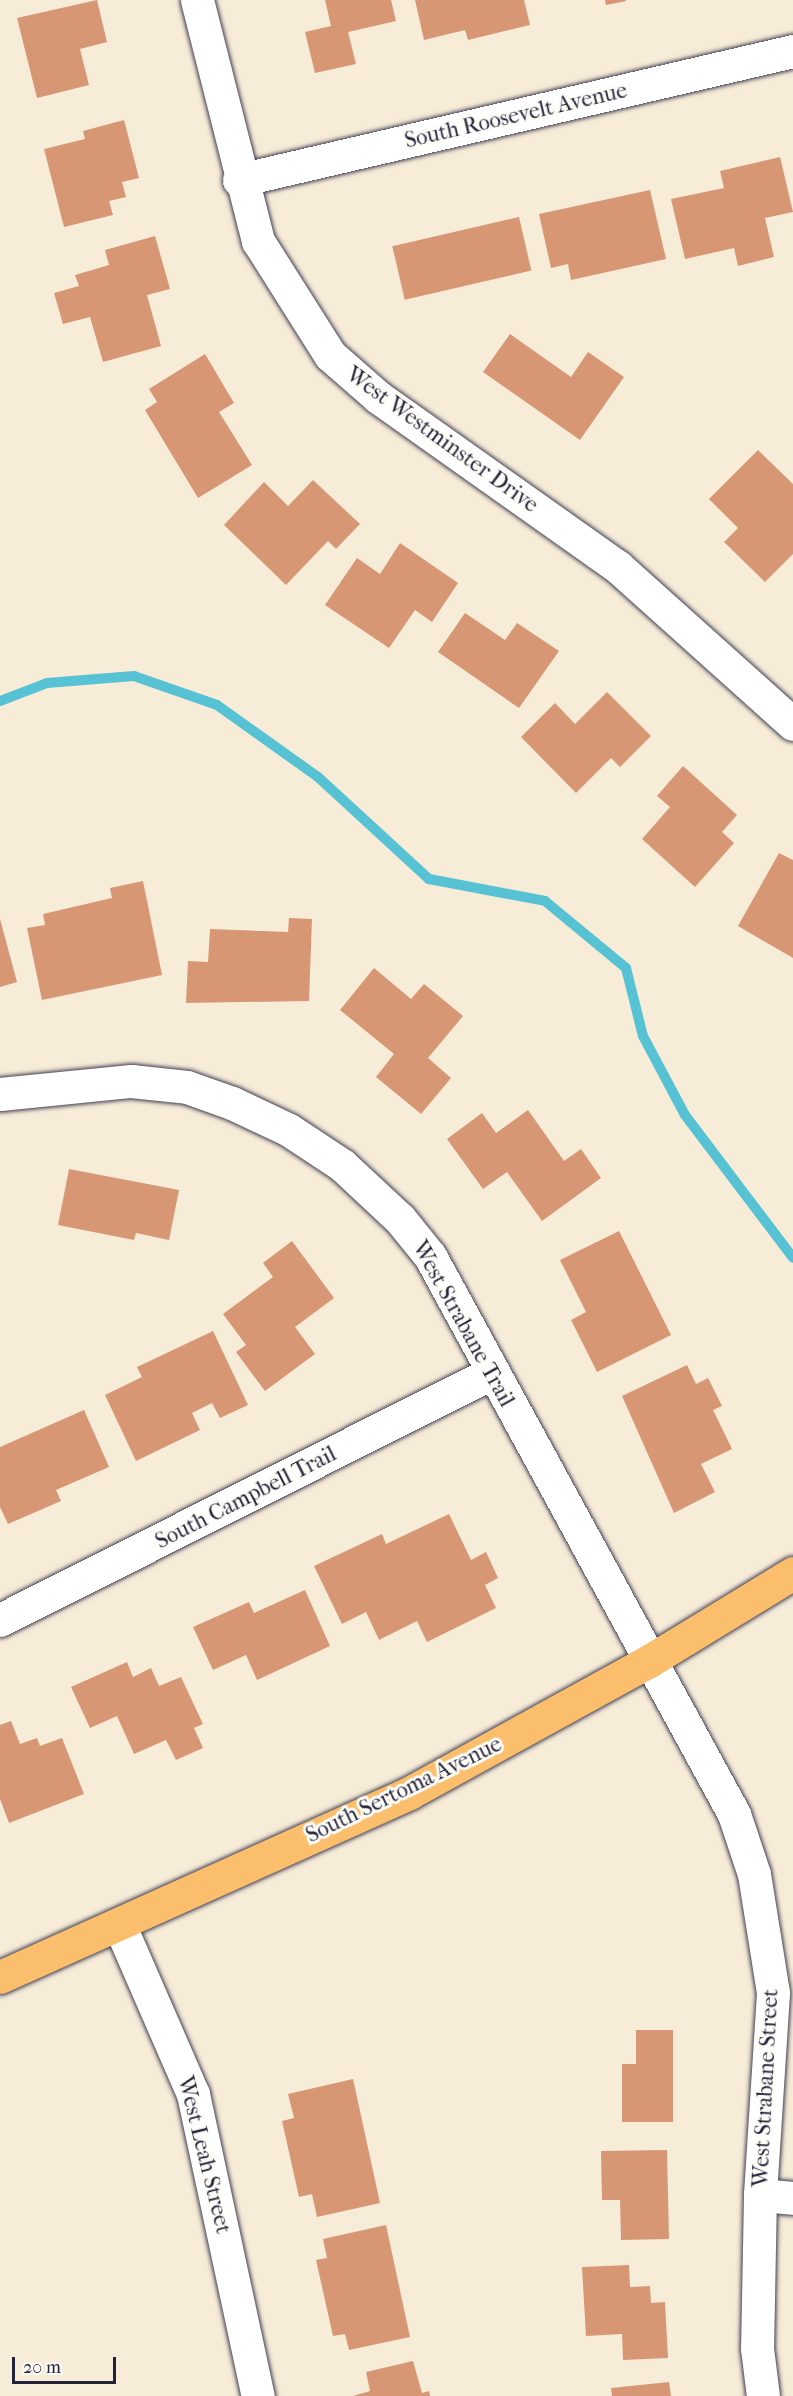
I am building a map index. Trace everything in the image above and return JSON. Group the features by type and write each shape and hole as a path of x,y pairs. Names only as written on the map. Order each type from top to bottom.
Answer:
{"main road":[{"name":"South Sertoma Avenue","path":"0,1977 409,1793 649,1662 793,1573"}],"street":[{"name":"West Westminster Drive","path":"197,0 239,180 258,241 330,355 378,397 618,567 793,724"},
{"name":"South Roosevelt Avenue","path":"239,180 793,51"},
{"name":"West Strabane Trail","path":"0,1094 131,1081 187,1087 289,1130 342,1165 400,1219 430,1256 491,1373 649,1662"},
{"name":"South Campbell Trail","path":"0,1620 491,1373"},
{"name":"West Strabane Street","path":"649,1662 734,1814 759,1895 773,1993 760,2195 757,2348 763,2396"},
{"name":"West Leah Street","path":"119,1924 193,2094 258,2396"},
{"path":"760,2195 793,2198"}],"building":[{"path":"97,0 107,42 80,49 89,85 37,98 17,18"},
{"path":"325,0 391,0 396,21 348,32 356,64 315,73 305,32 331,26"},
{"path":"415,0 524,0 530,25 468,40 465,30 424,40"},
{"path":"605,0 626,0 626,1 606,5"},
{"path":"124,120 139,178 122,182 126,197 109,201 113,215 64,227 44,149 85,139 83,131"},
{"path":"780,157 793,212 765,218 774,257 738,266 734,248 685,259 671,199 724,188 720,171"},
{"path":"650,190 666,259 571,280 568,264 551,268 539,214"},
{"path":"519,217 531,271 405,300 392,246"},
{"path":"155,236 170,289 147,295 161,346 103,362 90,317 63,324 54,293 79,286 75,275 109,265 105,250"},
{"path":"510,334 571,377 588,352 624,377 580,440 483,372"},
{"path":"205,354 234,403 219,412 252,465 198,498 145,410 157,402 149,389"},
{"path":"758,450 793,484 793,554 765,582 724,542 738,528 709,499"},
{"path":"313,480 360,524 336,549 328,541 286,585 224,525 264,482 288,506"},
{"path":"400,543 458,583 432,622 415,610 389,648 325,605 357,558 380,574"},
{"path":"465,613 505,640 517,623 559,651 519,708 438,652"},
{"path":"607,692 651,736 620,767 611,758 576,793 521,737 555,703 575,724"},
{"path":"683,766 737,815 722,832 734,843 695,887 642,839 670,807 657,796"},
{"path":"779,853 793,860 793,958 738,926"},
{"path":"143,881 162,975 42,1000 27,928 45,925 43,914 112,898 110,888"},
{"path":"289,918 312,919 309,1001 186,1003 188,961 208,962 210,929 288,932"},
{"path":"0,919 17,982 0,987"},
{"path":"374,968 411,999 424,984 463,1016 428,1058 451,1078 421,1114 376,1077 394,1054 340,1010"},
{"path":"528,1110 564,1161 581,1149 601,1178 542,1221 507,1172 483,1189 447,1139 482,1113 496,1133"},
{"path":"69,1169 179,1190 169,1240 136,1233 134,1240 58,1225"},
{"path":"619,1231 671,1335 597,1372 571,1320 586,1312 560,1260"},
{"path":"292,1241 334,1298 295,1327 315,1354 265,1391 236,1352 246,1345 223,1314 273,1277 263,1263"},
{"path":"213,1331 248,1405 220,1418 212,1403 192,1413 200,1430 136,1461 105,1395 142,1377 137,1367"},
{"path":"687,1365 696,1384 708,1378 722,1406 713,1410 732,1449 701,1464 715,1492 674,1513 622,1396"},
{"path":"84,1410 109,1467 56,1490 61,1501 8,1524 0,1507 0,1447"},
{"path":"449,1514 471,1560 486,1552 498,1578 485,1585 496,1608 427,1642 417,1621 379,1640 366,1612 342,1624 314,1566 382,1534 386,1544"},
{"path":"305,1590 330,1646 257,1680 246,1655 213,1670 193,1627 249,1602 254,1613"},
{"path":"127,1662 133,1677 151,1668 159,1686 181,1677 203,1724 194,1728 203,1748 176,1760 166,1740 134,1754 117,1716 90,1728 71,1687"},
{"path":"11,1721 20,1744 37,1738 40,1746 62,1738 84,1794 9,1823 0,1799 0,1725"},
{"path":"636,2030 673,2030 673,2122 622,2122 622,2064 636,2064"},
{"path":"353,2079 380,2203 317,2217 312,2194 299,2197 282,2121 294,2118 288,2094"},
{"path":"667,2150 669,2239 621,2240 620,2200 602,2200 601,2151"},
{"path":"386,2225 410,2337 349,2350 345,2334 333,2336 316,2260 327,2258 323,2239"},
{"path":"629,2265 630,2287 650,2286 651,2303 665,2302 668,2358 623,2360 622,2334 586,2336 582,2267"},
{"path":"413,2361 422,2393 429,2391 430,2396 353,2396 370,2391 366,2372"},
{"path":"669,2382 671,2396 612,2396 611,2388"}],"waterway":[{"path":"0,701 47,683 134,676 217,705 318,777 429,879 545,901 626,968 643,1036 685,1115 793,1258"}]}
